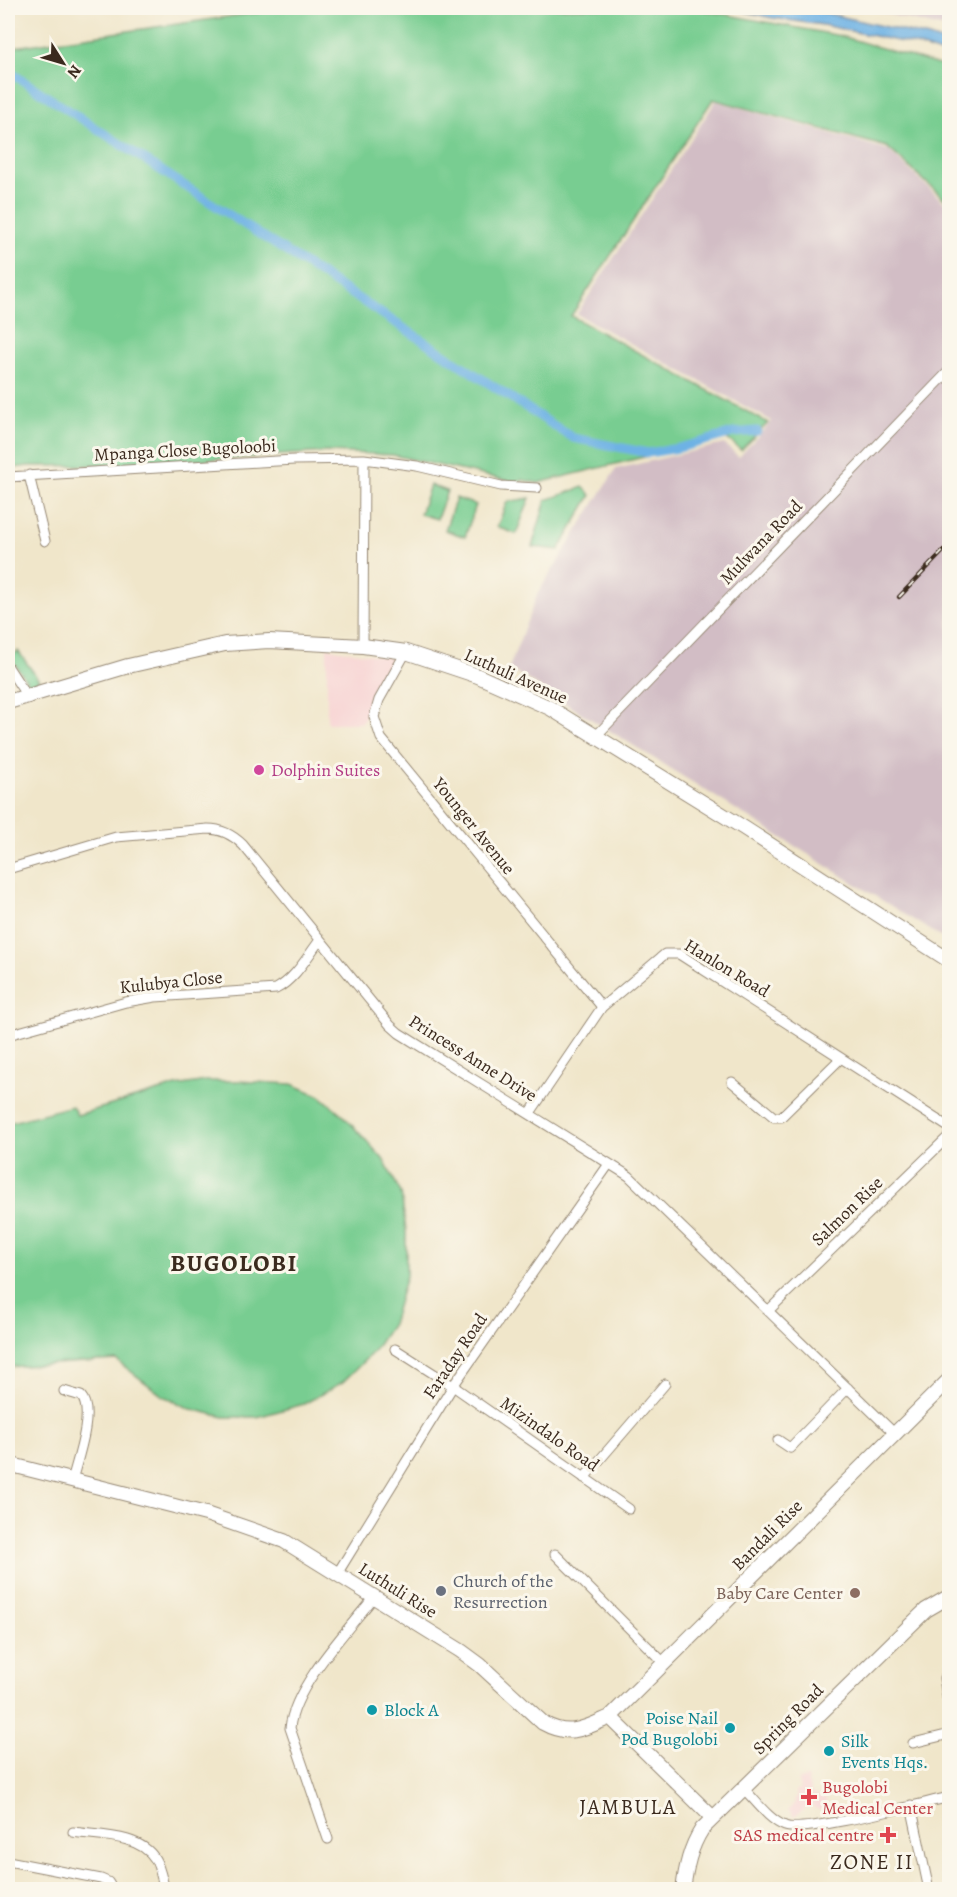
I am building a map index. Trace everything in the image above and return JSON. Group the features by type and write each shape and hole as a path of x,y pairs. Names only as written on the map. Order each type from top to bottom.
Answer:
{"street":[{"name":"Mulwana Road","path":"596,736 950,370"},
{"name":"Mpanga Close Bugoloobi","path":"8,477 294,460 364,459 417,466 501,486 537,488"},
{"path":"363,646 364,459"},
{"path":"29,475 45,541"},
{"name":"Luthuli Avenue","path":"8,702 128,666 225,644 269,641 363,646 406,652 478,676 550,708 744,828 950,961"},
{"name":"Younger Avenue","path":"406,652 379,700 374,717 381,738 602,1007"},
{"path":"8,667 27,696"},
{"name":"Princess Anne Drive","path":"8,869 116,837 216,829 231,836 243,845 381,1016 399,1033 629,1176 895,1434"},
{"name":"Kulubya Close","path":"8,1035 115,1005 155,997 276,989 294,973 320,940"},
{"name":"Hanlon Road","path":"530,1113 602,1007 665,954 673,953 679,954 950,1128"},
{"path":"732,1082 774,1117 781,1117 841,1058"},
{"name":"Salmon Rise","path":"768,1311 950,1135"},
{"name":"Faraday Road","path":"337,1574 453,1386 609,1164"},
{"name":"Mizindalo Road","path":"395,1349 453,1386 628,1509"},
{"name":"Bandali Rise","path":"610,1717 950,1379"},
{"path":"584,1478 665,1384"},
{"path":"778,1440 790,1448 848,1388"},
{"path":"64,1391 81,1396 86,1405 83,1442 72,1480"},
{"name":"Luthuli Rise","path":"8,1464 206,1515 285,1541 476,1662 543,1723 570,1732 610,1717"},
{"path":"555,1554 664,1663"},
{"name":"Spring Road","path":"683,1890 692,1848 702,1829 926,1610 950,1596"},
{"path":"328,1839 290,1728 291,1719 307,1682 374,1597"},
{"path":"944,1678 950,1715"},
{"path":"610,1717 713,1818"},
{"path":"913,1743 950,1734"},
{"path":"744,1789 776,1821 788,1828 818,1826 950,1797"},
{"path":"911,1805 929,1890"},
{"path":"73,1832 125,1839 140,1845 156,1860 165,1890"},
{"path":"8,1861 101,1879 108,1882 113,1890"}],"shaded area":[{"path":"862,8 949,8 949,29"},
{"path":"716,101 888,150 949,207 949,942 509,668 538,593 616,469 724,444 739,457 772,421 577,314"},
{"path":"327,648 392,658 362,723 327,723"},
{"name":"Bugolobi Medical Center","path":"807,1778 811,1793 827,1800 823,1811 809,1806 794,1817 788,1810 796,1803 794,1800 797,1797 796,1791 800,1790 798,1780"}],"green space":[{"path":"290,8 691,8 841,36 949,68 949,203 887,147 713,99 571,316 768,423 741,450 725,437 538,483 523,480 514,482 393,455 328,452 125,465 28,466 8,469 8,48"},
{"path":"430,485 447,491 437,519 420,514"},
{"path":"583,487 591,495 559,550 532,547 546,500"},
{"path":"456,498 476,505 465,537 445,530"},
{"path":"530,498 516,534 497,527 507,502"},
{"path":"18,651 39,680 30,686 10,657"},
{"path":"206,1081 292,1084 320,1096 343,1115 383,1159 401,1193 406,1230 406,1276 392,1324 373,1352 343,1382 304,1404 257,1417 224,1417 191,1409 163,1396 116,1360 8,1367 8,1123 72,1106 77,1115 176,1086"}],"water":[{"path":"728,8 809,9 929,37 949,44 949,56 916,45"}],"waterway":[{"path":"8,71 573,438 648,453 679,448 733,433 757,431"}],"railway":[{"path":"899,597 950,544"}],"place":[{"name":"Dolphin Suites","path":"259,770"},
{"name":"Church of the Resurrection","path":"441,1591"},
{"name":"Baby Care Center","path":"855,1593"},
{"name":"Block A","path":"372,1710"},
{"name":"Poise Nail Pod Bugolobi","path":"730,1728"},
{"name":"Silk Events Hqs.","path":"829,1751"},
{"name":"Bugolobi Medical Center","path":"809,1797"},
{"name":"SAS medical centre","path":"888,1835"}],"district":[{"name":"BUGOLOBI","path":"234,1263"},
{"name":"JAMBULA","path":"628,1807"},
{"name":"ZONE II","path":"872,1862"}]}
